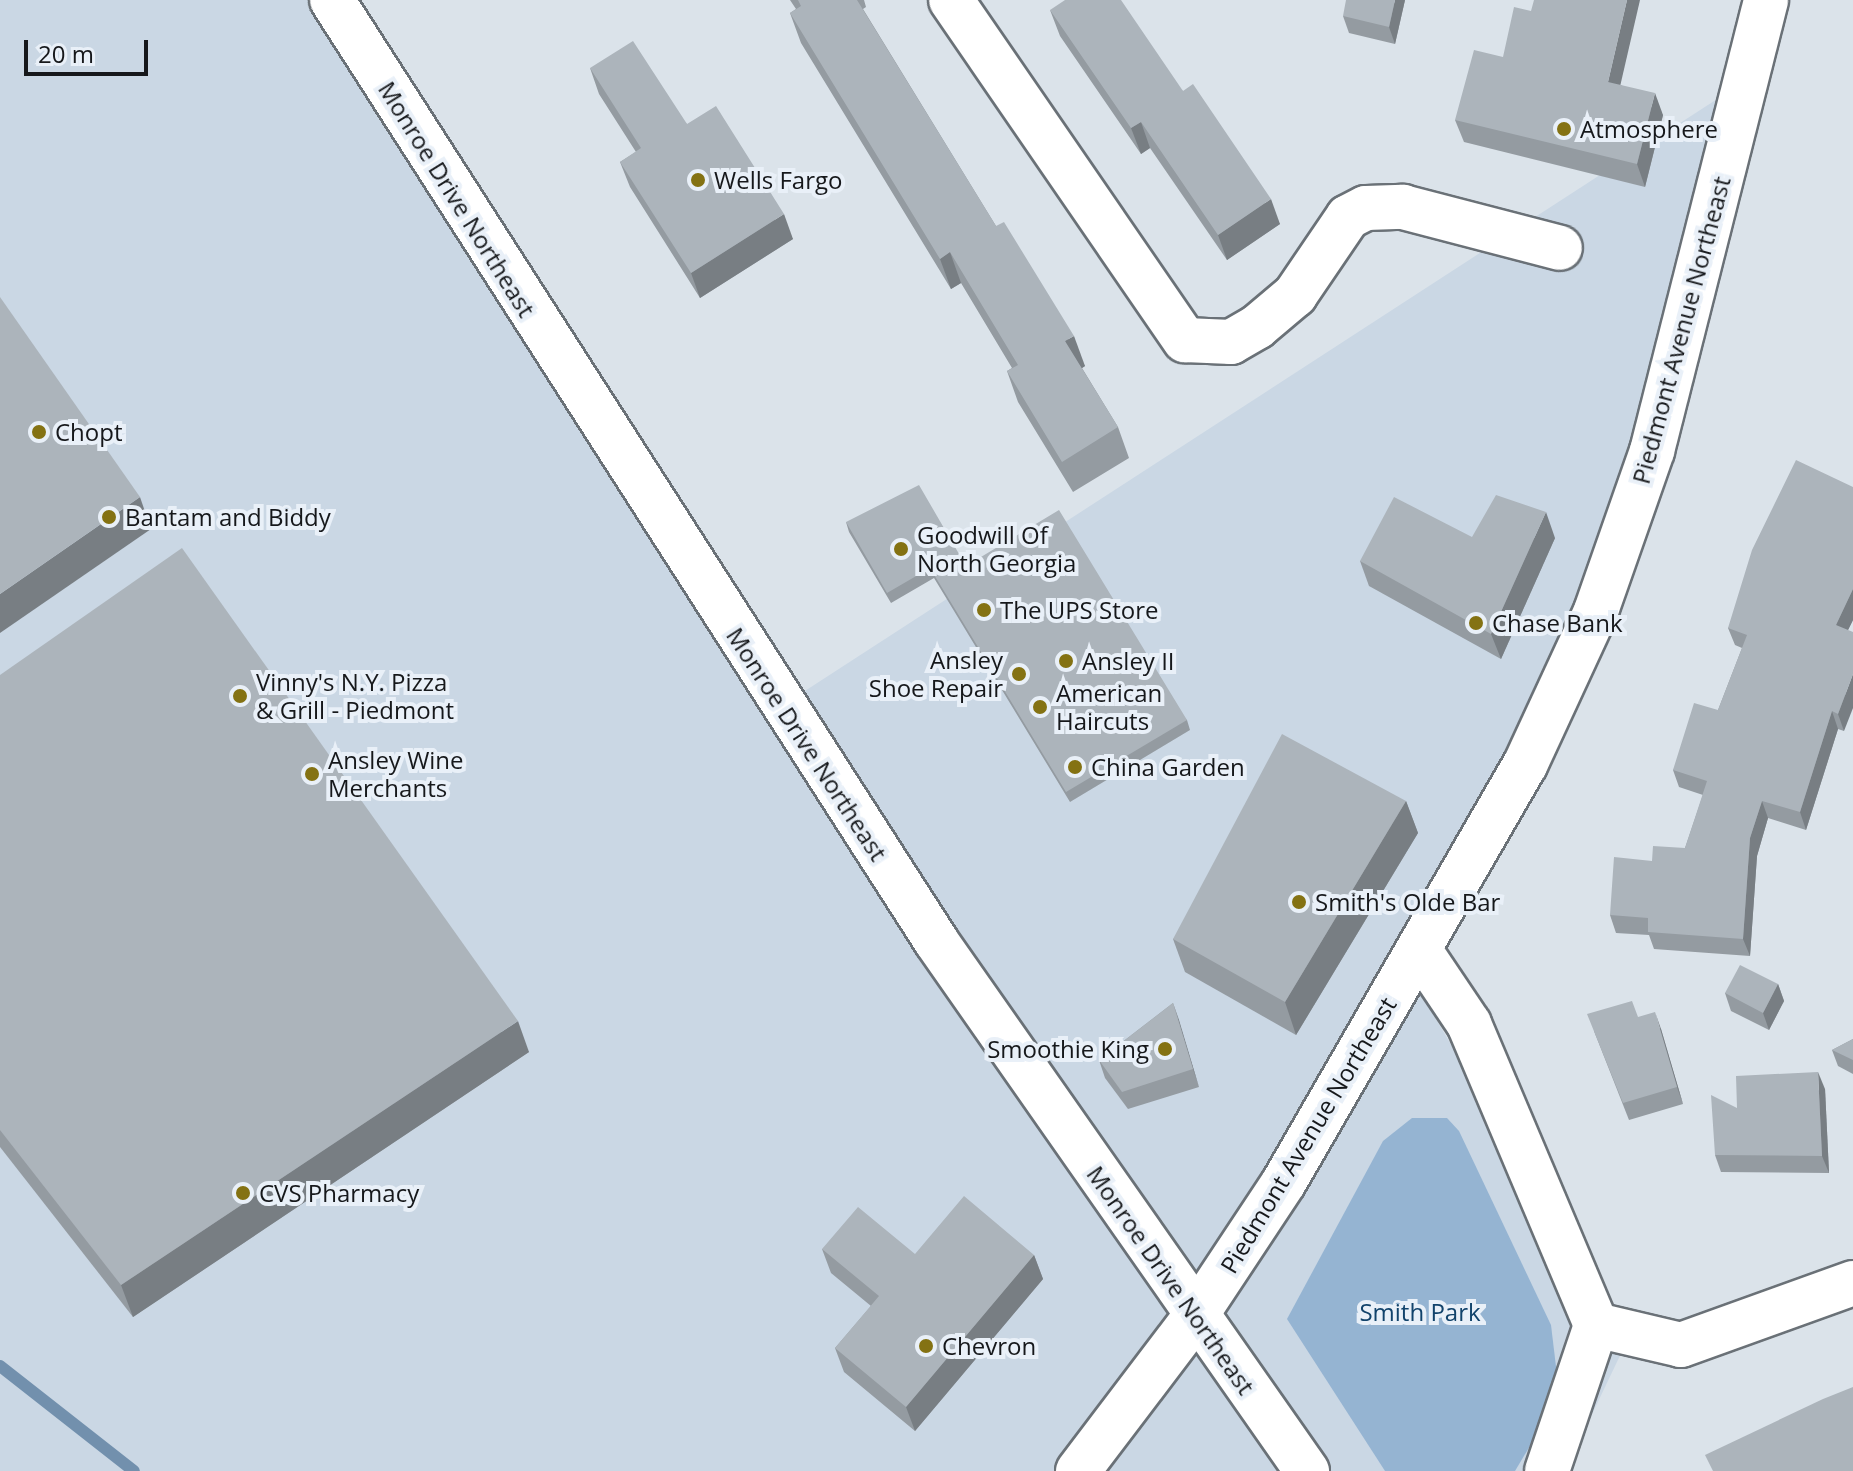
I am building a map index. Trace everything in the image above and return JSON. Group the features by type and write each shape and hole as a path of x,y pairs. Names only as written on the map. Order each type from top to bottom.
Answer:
{"main road":[{"name":"Monroe Drive Northeast","path":"332,0 716,606 1194,1318 1307,1471"},
{"path":"951,0 1185,340 1231,342 1257,327 1295,295 1348,217 1366,208 1403,207 1560,248"},
{"name":"Piedmont Avenue Northeast","path":"1078,1471 1194,1318 1420,951 1525,765 1596,611 1652,451 1766,0"},
{"path":"1420,951 1469,1024 1596,1325 1547,1471"},
{"path":"1596,1325 1681,1345 1853,1283"}],"shaded area":[{"path":"0,0 332,0 791,700 1748,79 1609,575 1409,973 1626,1343 1565,1471 0,1471"}],"green space":[{"name":"Smith Park","path":"1412,1118 1447,1118 1459,1131 1551,1325 1557,1375 1549,1414 1515,1471 1385,1471 1287,1319 1383,1141"}],"building":[{"path":"798,0 857,0 996,226 1004,222 1074,336 1065,341 1118,427 1062,462 1007,371 1018,365 950,252 940,259 790,13 801,6"},
{"path":"1065,0 1121,0 1183,91 1193,84 1271,199 1218,235 1141,122 1131,128 1050,10"},
{"path":"1346,0 1395,0 1389,27 1343,16"},
{"path":"1534,0 1627,0 1608,82 1655,93 1637,164 1455,120 1474,50 1503,57 1514,7 1531,11"},
{"name":"Wells Fargo","path":"633,41 687,124 716,106 784,214 691,273 620,162 641,148 590,68"},
{"path":"0,297 140,497 0,594"},
{"path":"1796,460 1853,487 1853,589 1836,625 1853,632 1853,674 1838,714 1832,711 1800,812 1762,801 1750,838 1743,939 1648,932 1648,918 1610,915 1614,857 1652,861 1653,846 1685,848 1707,781 1673,770 1694,703 1718,710 1747,635 1728,628 1752,550"},
{"name":"Ansley II","path":"919,485 966,566 1059,510 1187,720 1066,792 930,568 887,593 846,522"},
{"name":"Chase Bank","path":"1496,495 1546,512 1491,634 1360,561 1394,497 1472,537"},
{"path":"182,548 518,1021 121,1285 0,1130 0,675"},
{"name":"Smith's Olde Bar","path":"1282,734 1406,801 1285,1002 1173,939"},
{"path":"1740,965 1778,984 1763,1013 1725,993"},
{"path":"1632,1001 1638,1017 1655,1012 1677,1087 1623,1103 1587,1014"},
{"name":"Smoothie King","path":"1173,1003 1193,1069 1122,1092 1099,1060"},
{"path":"1853,1039 1853,1060 1832,1050"},
{"path":"1818,1072 1822,1156 1715,1155 1711,1095 1737,1108 1736,1076"},
{"path":"964,1196 1034,1255 906,1407 835,1348 879,1296 822,1249 858,1207 915,1254"},
{"path":"1853,1387 1853,1471 1713,1471 1705,1455"}],"waterway":[{"path":"0,1366 134,1471"}],"place":[{"name":"Atmosphere","path":"1564,129"},
{"name":"Wells Fargo","path":"698,180"},
{"name":"Chopt","path":"39,432"},
{"name":"Bantam and Biddy","path":"109,517"},
{"name":"Goodwill Of North Georgia","path":"901,549"},
{"name":"The UPS Store","path":"984,610"},
{"name":"Chase Bank","path":"1476,623"},
{"name":"Ansley II","path":"1066,661"},
{"name":"Ansley Shoe Repair","path":"1019,674"},
{"name":"Vinny's N.Y. Pizza & Grill - Piedmont","path":"240,696"},
{"name":"American Haircuts","path":"1040,707"},
{"name":"China Garden","path":"1075,767"},
{"name":"Ansley Wine Merchants","path":"312,774"},
{"name":"Smith's Olde Bar","path":"1299,902"},
{"name":"Smoothie King","path":"1165,1049"},
{"name":"CVS Pharmacy","path":"243,1193"},
{"name":"Chevron","path":"926,1346"}]}
